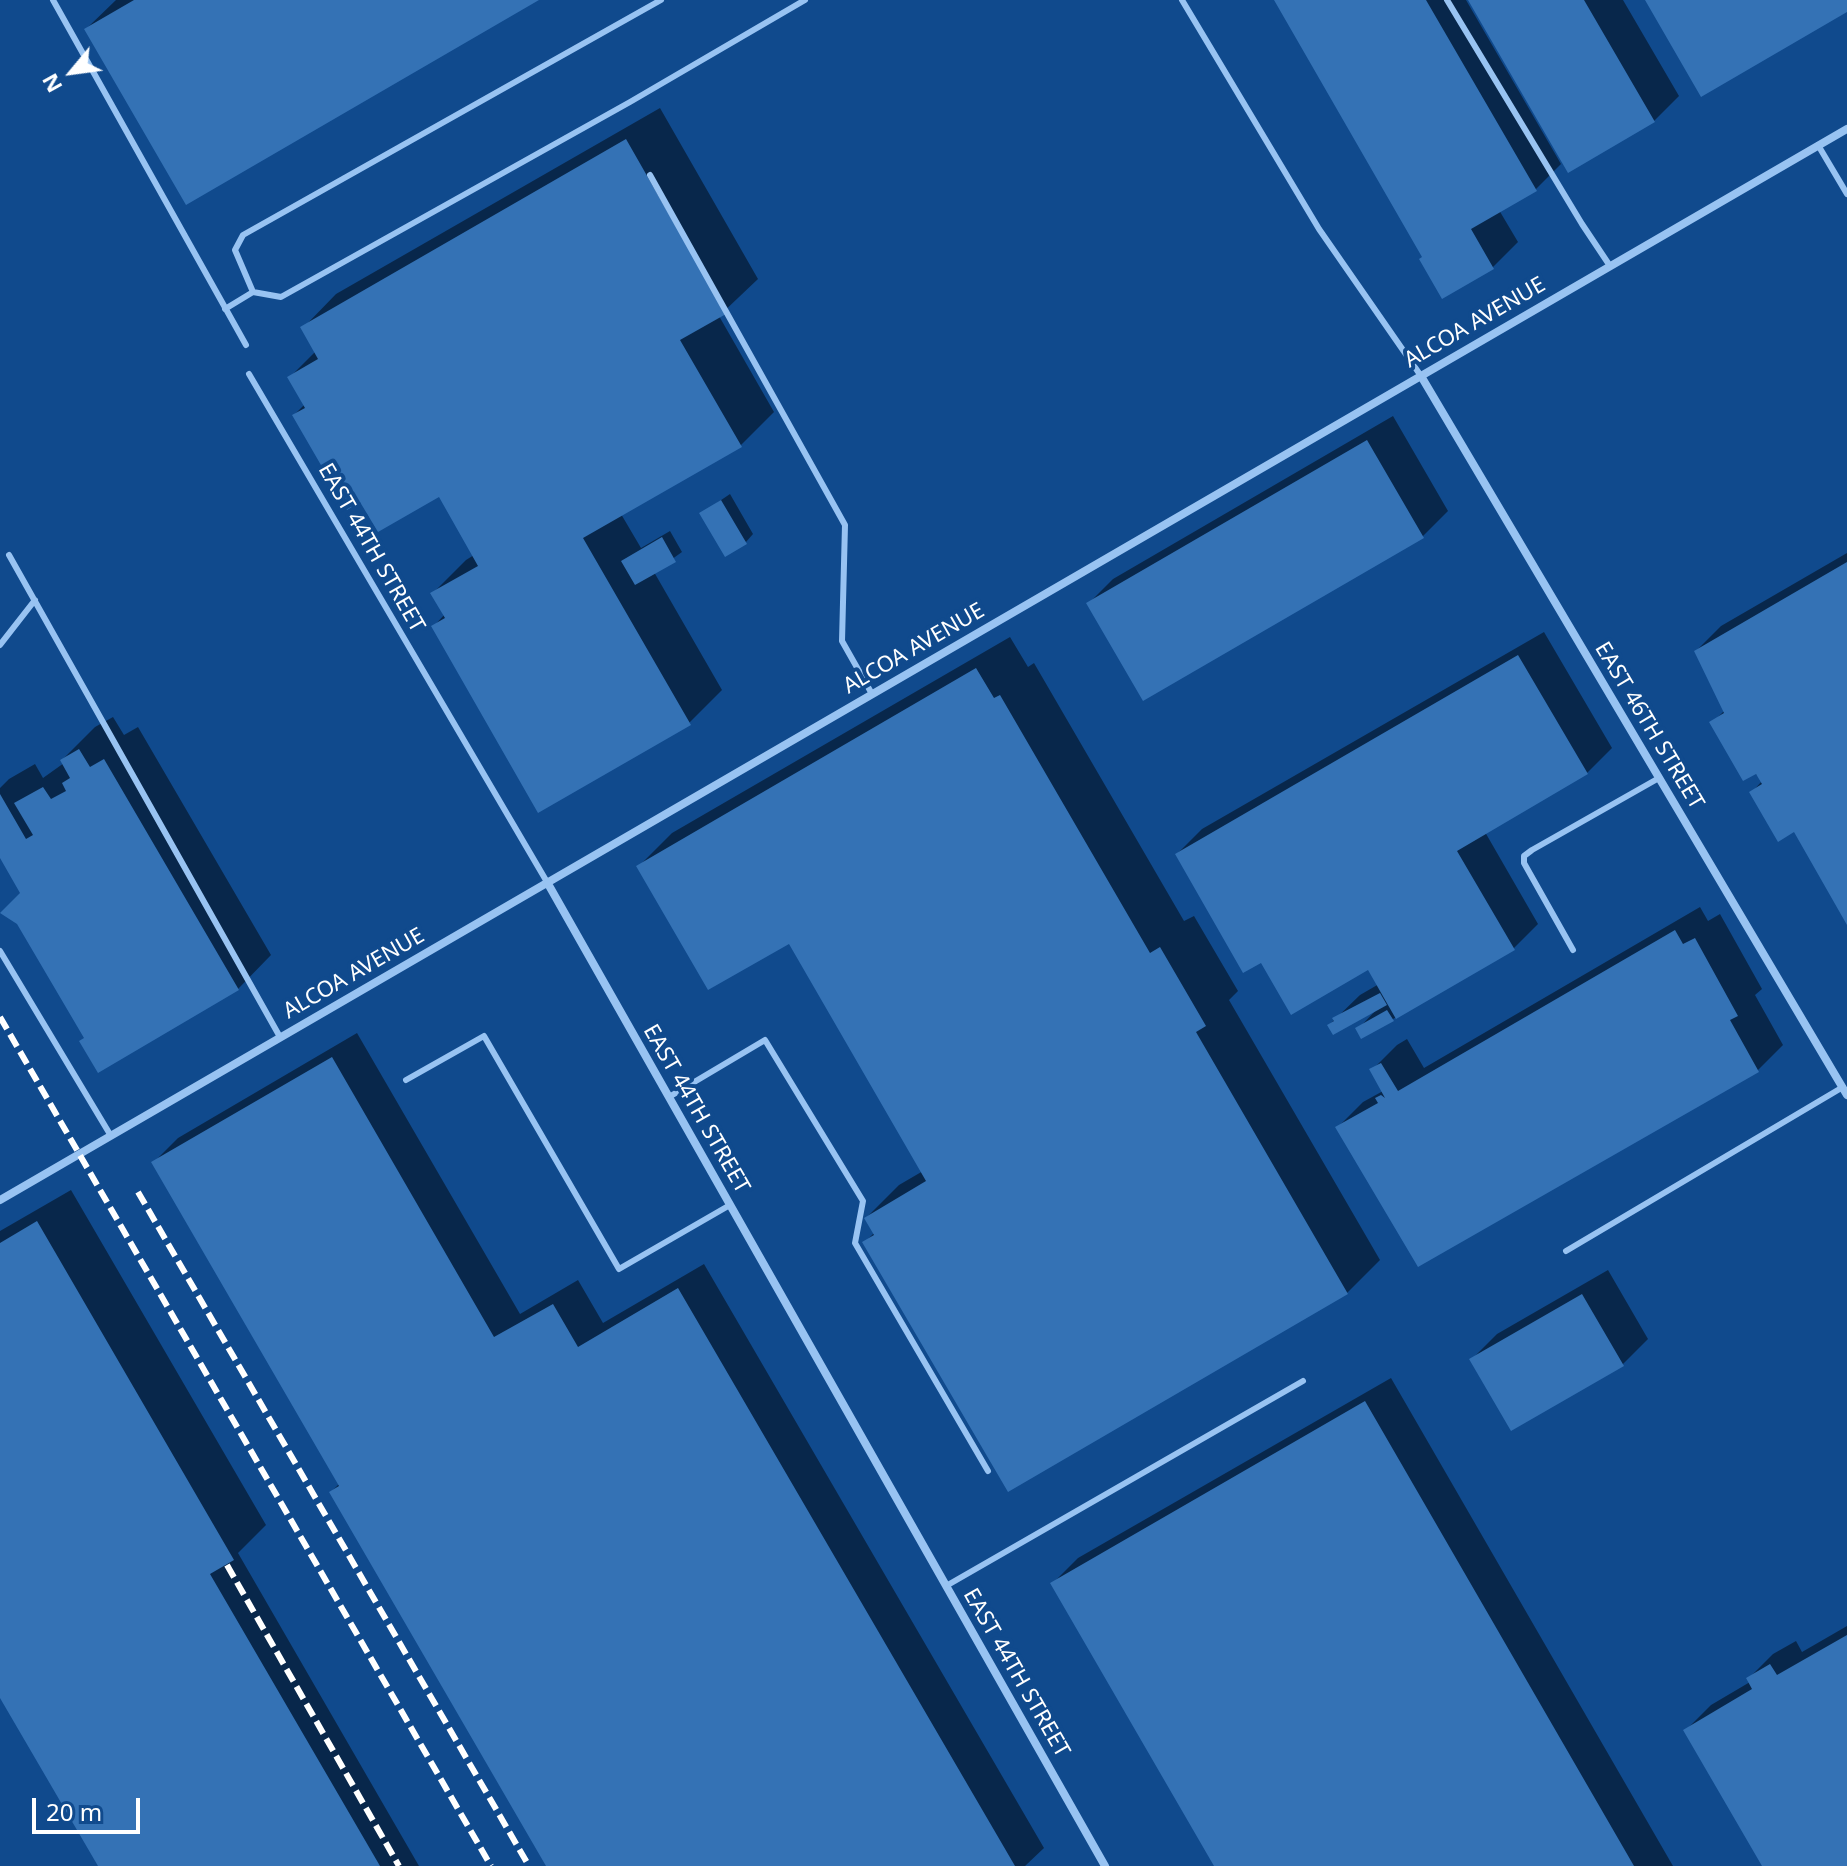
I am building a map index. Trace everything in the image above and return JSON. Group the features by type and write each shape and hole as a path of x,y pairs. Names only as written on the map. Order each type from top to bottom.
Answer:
{"street":[{"name":"ALCOA AVENUE","path":"0,1200 1847,129"},
{"name":"EAST 46TH STREET","path":"1421,376 1845,1091"},
{"name":"EAST 44TH STREET","path":"547,882 1105,1866"}],"lane":[{"path":"53,0 246,345"},
{"path":"253,292 235,250 243,235 661,0"},
{"path":"225,309 253,292 281,297 805,0"},
{"path":"1182,0 1319,229 1421,376"},
{"path":"1447,0 1610,266"},
{"path":"1818,145 1847,194"},
{"path":"650,175 845,525 842,641 872,694"},
{"name":"EAST 44TH STREET","path":"249,374 547,882"},
{"path":"9,555 280,1037"},
{"path":"0,645 35,600"},
{"path":"1573,950 1524,863 1524,856 1659,778"},
{"path":"0,951 111,1136"},
{"path":"406,1080 484,1036 619,1269 730,1205"},
{"path":"669,1097 765,1040 863,1201 855,1243 988,1471"},
{"path":"1566,1251 1845,1091"},
{"path":"946,1586 1303,1381"}],"building":[{"path":"134,0 539,0 186,205 84,29"},
{"path":"1274,0 1426,0 1537,191 1471,229 1494,269 1442,299 1419,259 1422,257"},
{"path":"1468,0 1584,0 1655,122 1568,173"},
{"path":"1645,0 1847,0 1847,12 1701,97"},
{"path":"626,139 726,314 680,340 742,447 583,538 691,725 538,813 431,626 445,618 430,593 478,566 439,497 378,532 360,502 347,510 292,415 305,408 287,377 318,359 300,327"},
{"path":"1367,440 1424,538 1143,701 1086,603"},
{"path":"721,500 747,544 725,557 699,513"},
{"path":"662,537 676,562 635,585 621,561"},
{"path":"1847,562 1847,925 1794,832 1778,842 1749,792 1762,784 1756,774 1743,781 1709,722 1724,713 1694,651"},
{"path":"1518,655 1588,774 1457,851 1515,950 1396,1019 1368,970 1291,1015 1261,963 1243,973 1175,854"},
{"path":"976,668 994,698 1000,695 1150,953 1160,947 1206,1026 1196,1032 1348,1294 1008,1492 862,1242 874,1235 864,1218 926,1181 789,944 708,990 636,866"},
{"path":"79,749 90,767 104,759 239,990 98,1073 79,1041 84,1038 17,924 0,913 20,893 0,858 0,794 26,839 33,835 14,803 43,787 51,799 66,791 62,783 70,778 60,760"},
{"path":"1675,930 1683,944 1695,938 1738,1016 1730,1020 1759,1072 1418,1267 1335,1127 1378,1103 1375,1098 1381,1095 1385,1098 1369,1069 1381,1063 1398,1091"},
{"path":"1380,993 1387,1005 1333,1035 1327,1025 1334,1021 1332,1018"},
{"path":"1387,1010 1394,1021 1361,1039 1355,1028"},
{"path":"332,1057 494,1337 553,1304 578,1347 678,1288 1015,1866 546,1866 329,1492 339,1486 151,1162"},
{"path":"37,1221 234,1560 210,1574 380,1866 98,1866 0,1698 0,1243"},
{"path":"1582,1294 1624,1366 1511,1431 1469,1359"},
{"path":"1365,1401 1634,1866 1214,1866 1050,1583"},
{"path":"1847,1635 1847,1866 1762,1866 1683,1730 1752,1689 1746,1678 1770,1664 1777,1675"}],"railway":[{"path":"0,1017 491,1866"},
{"path":"138,1192 529,1866"},
{"path":"227,1565 399,1866"}]}
